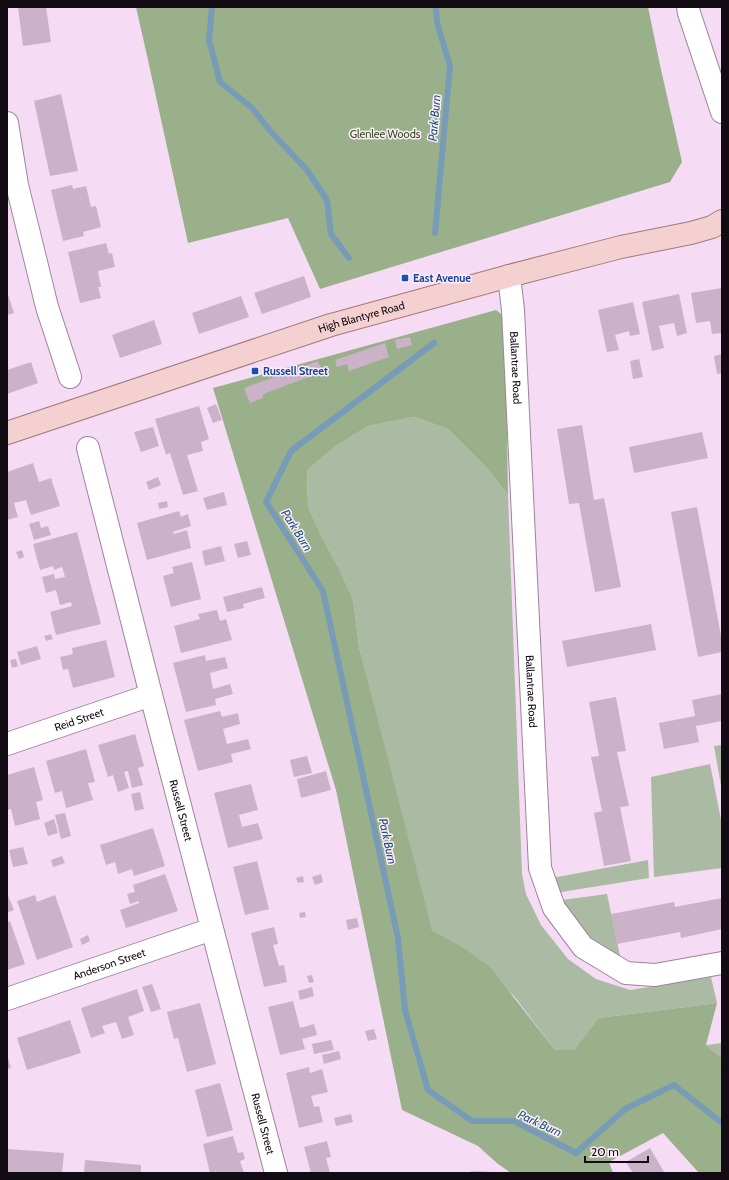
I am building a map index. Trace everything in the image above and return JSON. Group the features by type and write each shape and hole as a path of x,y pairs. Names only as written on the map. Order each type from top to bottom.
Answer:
{"main road":[{"name":"High Blantyre Road","path":"7,433 331,325 621,247 691,233 712,227 722,221"}],"street":[{"path":"688,7 722,112"},
{"path":"7,123 17,185 43,293 70,377"},
{"name":"Ballantrae Road","path":"509,276 514,333 540,868 554,908 583,947 626,972 655,975 722,963"},
{"name":"Russell Street","path":"88,448 276,1173"},
{"name":"Reid Street","path":"7,744 151,695"},
{"name":"Anderson Street","path":"7,999 212,929"}],"green space":[{"name":"Glenlee Woods","path":"136,7 648,7 682,162 670,182 320,289 288,218 188,243"},
{"path":"496,310 505,317 508,495 486,467 448,429 414,417 368,426 336,446 307,470 308,507 353,599 359,647 432,930 461,946 490,967 555,1050 574,1050 598,1018 717,1003 706,1045 722,1058 722,1173 699,1173 663,1133 609,1162 613,1173 511,1173 498,1164 478,1146 402,1110 336,790 213,388"},
{"path":"414,417 448,429 486,467 508,495 522,874 526,894 541,925 568,959 596,979 630,990 711,977 717,1003 598,1018 574,1050 555,1050 514,996 461,946 432,930 410,856 359,647 353,599 308,507 307,470 336,446 368,426"},
{"path":"722,745 722,791 714,746"},
{"path":"710,764 722,825 722,868 654,877 651,777"},
{"path":"648,860 649,878 555,893 552,878"},
{"path":"607,894 621,961 586,944 555,901"},
{"path":"722,1043 722,1058 706,1045"}],"building":[{"path":"18,7 46,7 51,42 23,46"},
{"path":"61,94 78,171 50,176 34,101"},
{"path":"72,185 73,189 86,186 91,207 96,206 101,227 83,232 84,236 63,241 51,190"},
{"path":"106,243 109,254 112,253 115,267 98,271 101,287 98,287 101,298 80,303 68,252"},
{"path":"304,276 311,297 262,314 254,293"},
{"path":"722,288 722,333 712,334 710,321 696,323 691,293"},
{"path":"7,291 14,313 7,315"},
{"path":"679,294 687,333 677,336 674,323 659,326 664,348 652,351 642,302"},
{"path":"241,296 249,317 199,334 192,313"},
{"path":"633,302 640,334 630,336 629,331 615,335 619,350 607,352 598,310"},
{"path":"154,320 162,344 120,358 112,335"},
{"path":"410,337 412,345 397,349 395,340"},
{"path":"385,343 389,357 349,371 347,364 337,367 335,360"},
{"path":"722,354 722,373 717,374 714,356"},
{"path":"639,359 643,377 633,379 630,361"},
{"path":"318,361 322,372 266,393 262,396 263,398 250,403 244,388"},
{"path":"31,362 38,383 7,394 7,370"},
{"path":"216,404 222,420 213,423 207,408"},
{"path":"199,406 209,439 201,442 203,451 187,455 198,491 183,495 170,453 166,455 155,419"},
{"path":"582,425 594,500 604,498 621,587 595,592 579,503 569,504 557,429"},
{"path":"153,427 159,446 141,452 134,432"},
{"path":"702,432 708,458 634,473 629,447"},
{"path":"33,463 39,482 51,478 60,506 31,515 26,500 14,503 18,517 7,520 7,472"},
{"path":"158,477 161,485 149,490 146,482"},
{"path":"224,492 227,505 207,510 203,498"},
{"path":"167,501 168,507 159,509 158,503"},
{"path":"697,507 722,641 722,652 698,657 671,512"},
{"path":"179,511 181,517 188,514 191,526 173,532 174,534 187,530 191,548 147,560 137,523"},
{"path":"39,521 41,528 48,526 51,535 34,540 29,524"},
{"path":"77,532 101,624 56,635 50,612 72,606 71,602 60,605 56,590 46,593 42,577 54,574 55,579 65,577 62,567 54,570 53,566 40,570 33,544"},
{"path":"247,541 251,555 238,558 234,544"},
{"path":"221,546 225,561 205,566 202,551"},
{"path":"22,550 24,557 19,559 16,552"},
{"path":"192,562 201,599 171,607 163,576 174,573 172,567"},
{"path":"262,587 265,598 243,604 244,608 227,612 223,597"},
{"path":"217,610 220,621 226,619 232,640 181,653 174,626 200,619 198,614"},
{"path":"651,624 656,650 567,667 562,641"},
{"path":"51,634 53,639 46,641 44,636"},
{"path":"106,640 115,677 73,688 68,669 63,670 60,657 73,654 72,648"},
{"path":"37,646 41,659 21,665 17,652"},
{"path":"205,655 206,661 225,657 228,668 210,673 213,689 230,684 233,694 215,699 216,705 186,712 173,663"},
{"path":"16,659 18,666 12,668 10,660"},
{"path":"722,694 722,721 696,726 699,742 664,749 659,723 695,716 692,700"},
{"path":"616,697 626,751 617,752 629,806 620,807 631,861 604,866 594,813 602,811 591,757 599,756 589,702"},
{"path":"220,711 222,717 238,713 240,724 223,729 227,744 248,739 251,749 231,754 233,762 198,771 184,720"},
{"path":"135,734 144,766 138,768 143,785 132,788 128,771 124,772 129,788 118,792 113,775 108,777 98,745"},
{"path":"86,749 95,782 88,783 93,800 66,808 62,791 55,793 46,761"},
{"path":"307,756 312,773 294,777 290,760"},
{"path":"34,767 43,800 36,802 40,819 15,826 11,809 7,810 7,775"},
{"path":"326,771 331,790 301,798 297,779"},
{"path":"251,784 258,810 239,815 242,827 258,823 263,839 228,848 214,793"},
{"path":"140,792 144,809 135,811 131,794"},
{"path":"65,813 71,836 61,839 55,815"},
{"path":"54,819 58,833 48,836 44,823"},
{"path":"153,828 165,866 134,876 132,869 118,874 115,862 106,865 100,845"},
{"path":"23,847 28,864 13,867 9,850"},
{"path":"62,856 65,863 53,867 51,860"},
{"path":"257,861 269,909 245,915 233,867"},
{"path":"165,874 178,911 126,928 120,910 139,903 139,901 130,904 127,894 135,892 133,885"},
{"path":"321,874 323,882 315,885 312,877"},
{"path":"303,876 304,882 298,883 296,878"},
{"path":"7,893 14,910 7,913"},
{"path":"35,895 37,902 55,895 73,947 37,960 17,901"},
{"path":"722,898 722,929 681,938 680,932 617,944 611,914 674,902 675,907"},
{"path":"305,912 306,917 300,918 299,913"},
{"path":"357,918 359,927 348,930 346,920"},
{"path":"10,921 25,964 7,970 7,922"},
{"path":"274,927 278,944 273,945 279,966 284,965 287,982 264,987 251,933"},
{"path":"88,935 90,941 82,945 80,939"},
{"path":"312,975 314,982 309,983 307,976"},
{"path":"152,984 161,1009 151,1012 142,987"},
{"path":"312,987 314,996 300,1000 298,991"},
{"path":"137,989 144,1011 128,1017 134,1035 122,1039 116,1022 102,1026 105,1033 91,1038 81,1008"},
{"path":"293,1001 300,1028 314,1024 317,1035 302,1039 305,1049 280,1055 268,1007"},
{"path":"200,1003 216,1064 187,1072 178,1038 174,1039 167,1012"},
{"path":"70,1020 81,1053 27,1070 17,1038"},
{"path":"374,1029 377,1039 368,1041 365,1031"},
{"path":"331,1040 334,1050 314,1054 312,1044"},
{"path":"339,1051 341,1059 324,1064 322,1055"},
{"path":"7,1055 11,1068 7,1069"},
{"path":"309,1067 310,1073 322,1069 328,1092 311,1096 314,1107 319,1106 323,1122 299,1128 286,1073"},
{"path":"220,1083 233,1130 207,1137 195,1090"},
{"path":"351,1114 353,1122 336,1126 334,1118"},
{"path":"233,1136 238,1153 243,1152 245,1159 240,1161 244,1173 216,1173 216,1171 210,1173 203,1144"},
{"path":"327,1141 331,1157 326,1158 330,1173 311,1173 304,1147"},
{"path":"650,1148 664,1172 633,1173 626,1162"},
{"path":"8,1149 64,1153 62,1173 7,1173"},
{"path":"85,1160 141,1165 141,1173 84,1173"},
{"path":"471,1171 494,1172 494,1173 471,1173"}],"waterway":[{"path":"212,7 209,40 220,82 252,108 272,133 307,170 327,200 331,234 349,258"},
{"name":"Park Burn","path":"435,233 450,66 437,23 436,7"},
{"name":"Park Burn","path":"434,343 291,451 266,502 323,591 398,938 405,1010 428,1090 472,1121 514,1121 576,1153 625,1109 674,1085 722,1123"}],"place":[{"name":"East Avenue","path":"405,278"},
{"name":"Russell Street","path":"255,371"}]}
